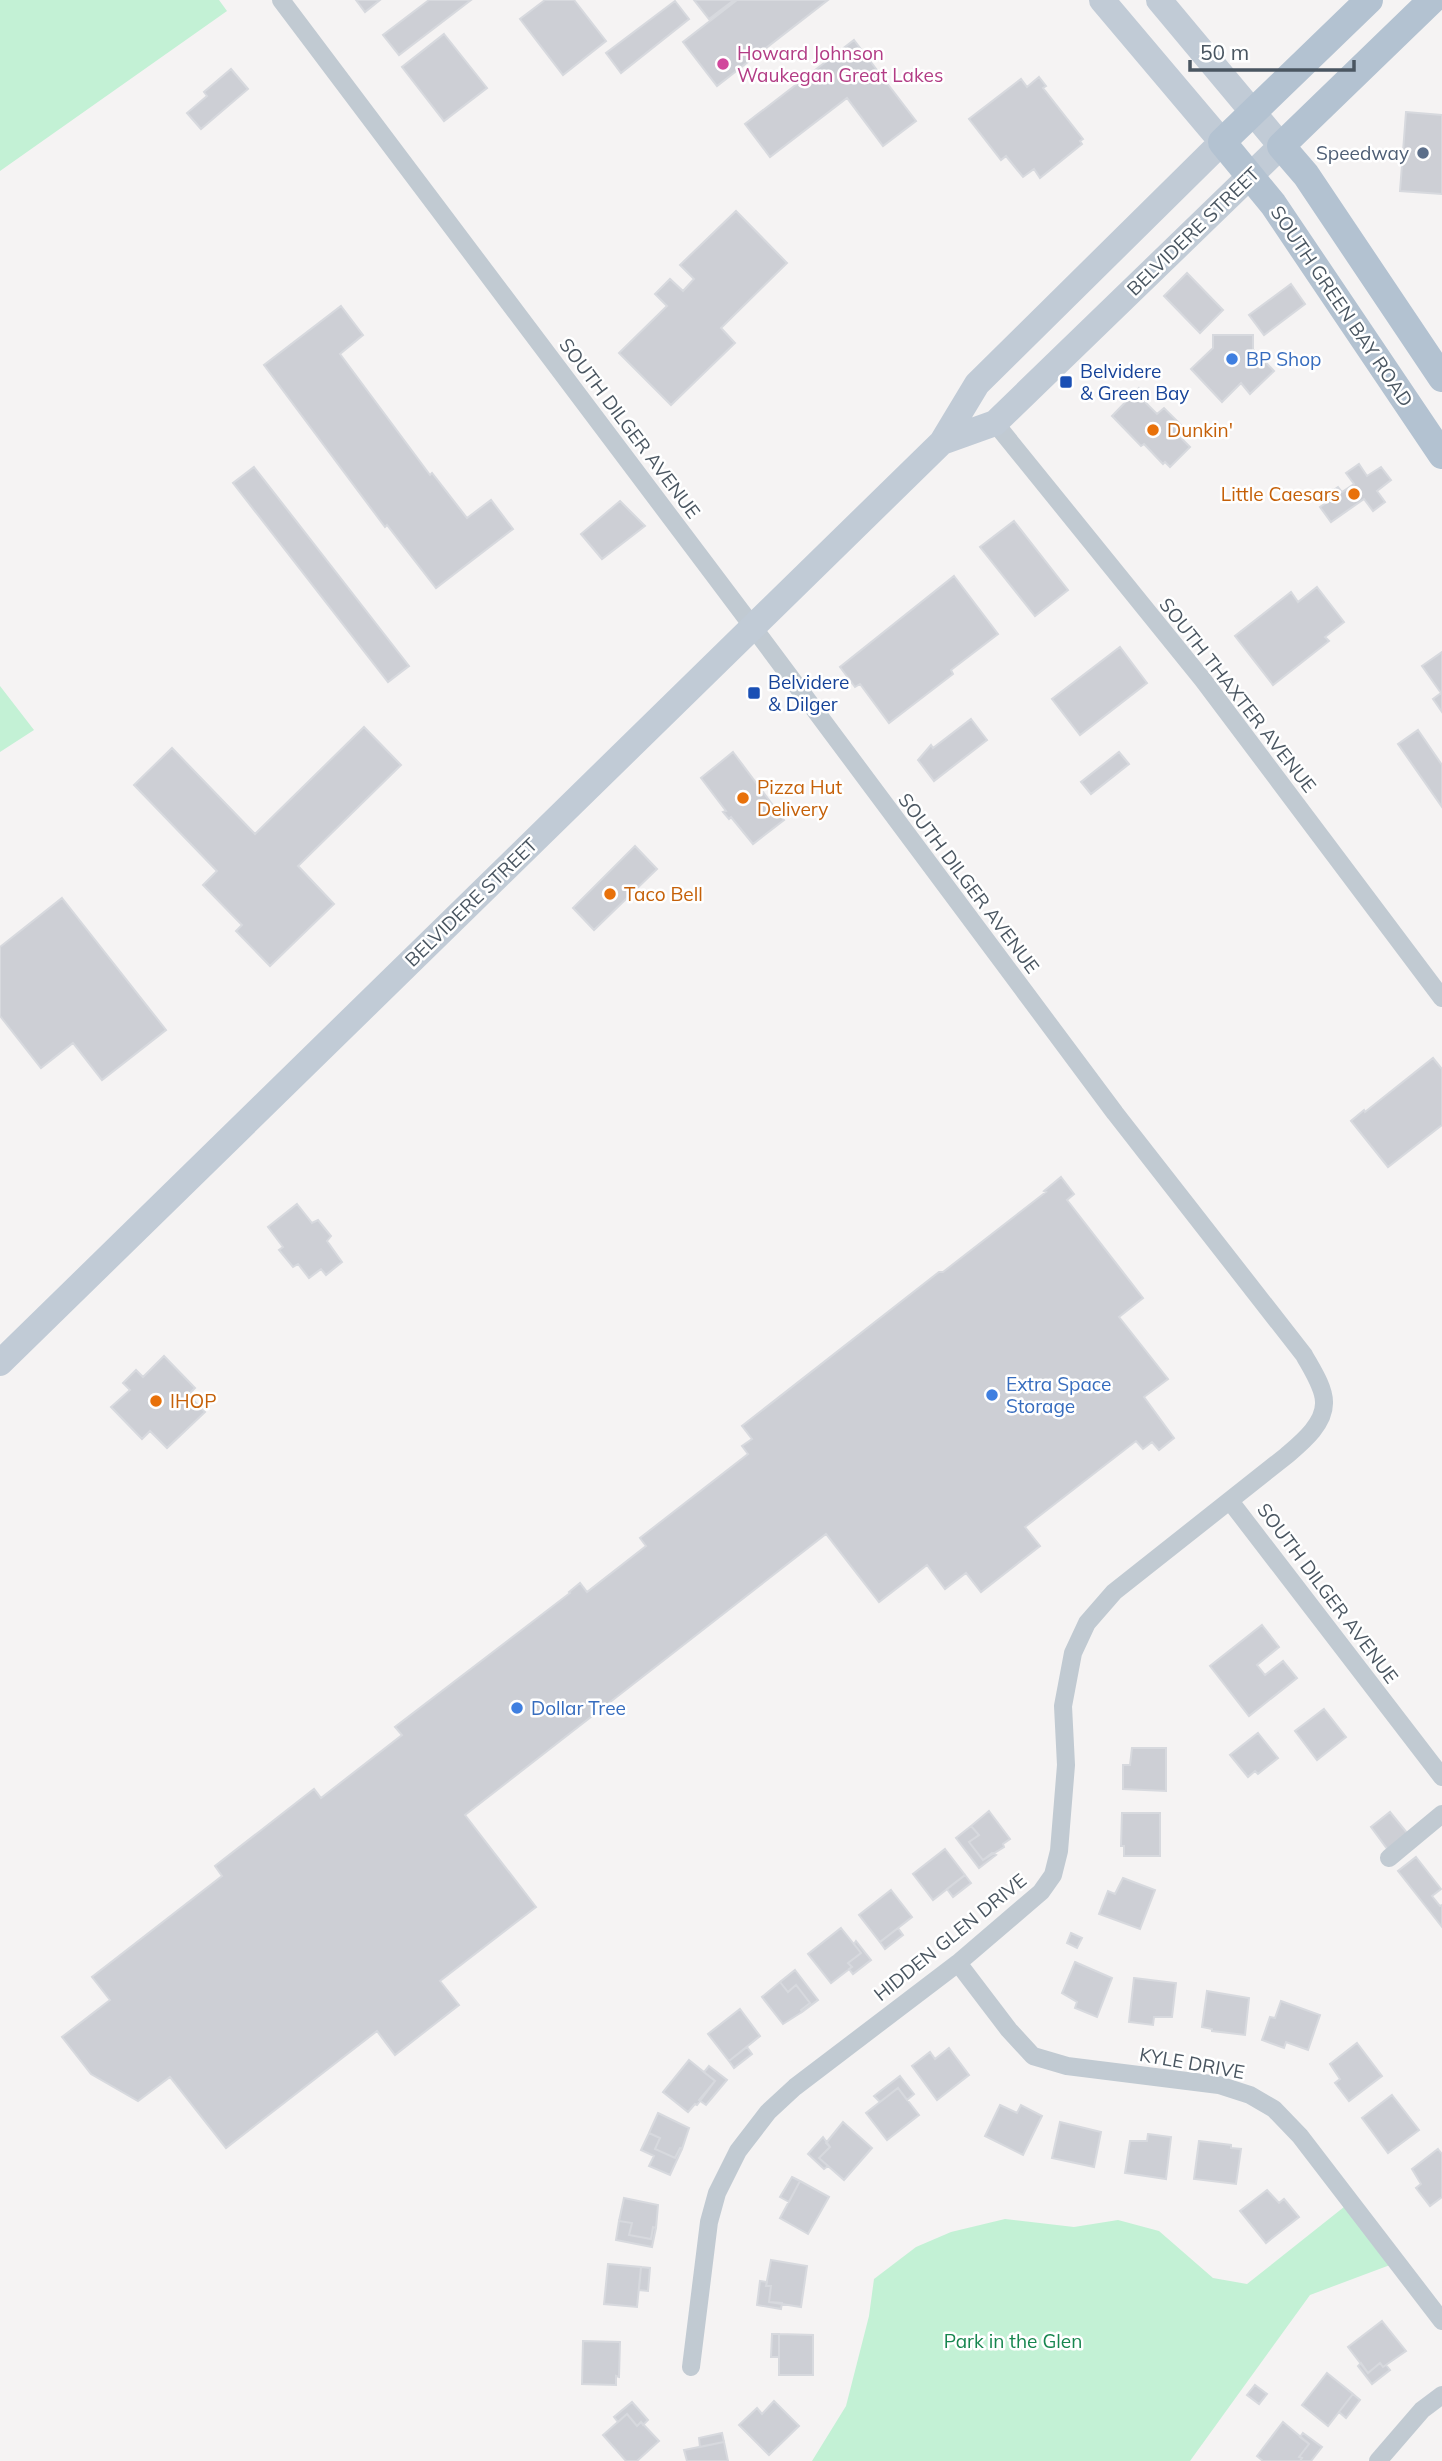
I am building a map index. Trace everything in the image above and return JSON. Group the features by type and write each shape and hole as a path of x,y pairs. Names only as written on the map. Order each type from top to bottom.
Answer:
{"main road":[{"name":"SOUTH GREEN BAY ROAD","path":"1102,0 1273,204 1442,455"},
{"path":"1159,0 1306,175 1442,378"},
{"name":"BELVIDERE STREET","path":"0,1363 942,442 977,384 1369,0"},
{"name":"BELVIDERE STREET","path":"942,442 996,423 1432,0"}],"street":[{"name":"SOUTH DILGER AVENUE","path":"281,0 1107,1102 1304,1355 1317,1380 1324,1402 1320,1419 1305,1439 1286,1457 1230,1501 1442,1777"},
{"name":"SOUTH THAXTER AVENUE","path":"996,423 1203,680 1442,998"},
{"name":"HIDDEN GLEN DRIVE","path":"691,2367 709,2222 717,2193 738,2151 768,2112 795,2087 958,1963 1041,1892 1053,1875 1059,1851 1066,1765 1063,1706 1073,1653 1087,1623 1114,1592 1230,1501"},
{"path":"1389,1858 1442,1814"},
{"name":"KYLE DRIVE","path":"958,1963 1009,2030 1033,2056 1067,2066 1219,2085 1250,2095 1274,2109 1300,2136 1442,2321"},
{"path":"1377,2461 1422,2410 1442,2395"}],"green space":[{"path":"0,0 219,0 227,11 0,171"},
{"path":"0,686 34,730 0,752"},
{"name":"Park in the Glen","path":"1344,2207 1390,2265 1310,2295 1190,2461 812,2461 846,2406 869,2316 874,2279 916,2247 951,2232 1005,2219 1074,2227 1118,2220 1159,2231 1213,2278 1247,2284"}],"building":[{"path":"356,0 380,0 365,12"},
{"path":"429,0 471,0 399,55 383,35"},
{"path":"545,0 574,0 606,41 563,75 520,19"},
{"path":"694,0 734,0 709,19"},
{"name":"Howard Johnson Waukegan Great Lakes","path":"737,0 828,0 717,86 683,42"},
{"path":"675,1 689,19 621,73 606,53"},
{"path":"444,34 487,88 444,121 402,67"},
{"path":"854,40 916,121 883,146 847,98 770,157 745,124"},
{"path":"231,69 248,89 201,129 187,113 207,96 204,92"},
{"path":"1039,77 1046,86 1043,88 1083,139 1080,141 1082,144 1040,178 1034,169 1023,177 1006,156 1001,160 969,119 1021,79 1027,87"},
{"name":"Speedway","path":"1406,112 1442,115 1442,194 1400,191"},
{"path":"736,211 787,263 721,328 735,343 671,405 619,353 667,306 655,294 670,279 683,291 694,279 680,265"},
{"path":"1187,273 1223,310 1200,333 1164,296"},
{"path":"1291,284 1305,304 1264,335 1249,315"},
{"path":"341,306 363,335 340,354 430,475 432,473 467,518 491,500 513,529 436,588 387,525 385,527 264,365"},
{"name":"BP Shop","path":"1213,335 1253,335 1253,349 1274,371 1250,394 1241,383 1222,402 1191,369 1213,348"},
{"name":"Dunkin'","path":"1139,388 1147,396 1143,400 1157,414 1164,408 1183,427 1176,433 1190,447 1170,467 1165,462 1163,464 1144,444 1141,446 1112,416"},
{"name":"Little Caesars","path":"1359,464 1367,476 1381,467 1391,480 1377,491 1385,502 1373,511 1364,499 1331,522 1320,507 1329,501 1326,495 1338,487 1342,492 1354,484 1346,473"},
{"path":"254,467 409,666 388,682 233,483"},
{"path":"620,501 645,526 602,559 581,534"},
{"path":"1014,521 1068,590 1035,616 980,547"},
{"path":"954,576 998,634 951,670 953,674 889,723 860,684 855,687 840,667"},
{"path":"1317,587 1344,622 1325,637 1329,641 1273,685 1235,636 1291,592 1298,602"},
{"path":"1120,647 1147,683 1080,735 1052,699"},
{"path":"1442,652 1442,712 1433,699 1441,693 1422,666"},
{"path":"971,719 987,740 934,781 918,760 931,745 933,748"},
{"path":"364,727 401,765 298,866 334,904 270,966 236,931 242,925 203,885 217,871 134,785 172,748 255,834"},
{"path":"1418,730 1442,765 1442,807 1398,744"},
{"name":"Pizza Hut Delivery","path":"733,752 784,820 753,844 731,817 729,819 723,812 726,811 701,778"},
{"path":"1119,752 1129,764 1091,794 1081,782"},
{"name":"Taco Bell","path":"635,846 657,869 594,930 573,908"},
{"path":"62,898 166,1030 102,1080 73,1043 41,1068 0,1016 0,947"},
{"path":"1433,1058 1442,1069 1442,1125 1388,1167 1351,1121"},
{"path":"1061,1177 1074,1194 1067,1200 1143,1298 1119,1317 1168,1379 1144,1397 1174,1438 1159,1450 1152,1442 1143,1449 1136,1441 1025,1527 1040,1546 981,1592 966,1573 945,1589 927,1565 879,1602 826,1534 465,1815 536,1907 440,1981 459,2005 395,2055 377,2031 226,2148 170,2077 138,2101 91,2074 62,2037 110,2000 92,1977 222,1876 215,1866 314,1789 321,1798 402,1735 395,1727 580,1583 587,1592 646,1546 640,1538 748,1454 742,1446 752,1439 742,1426 1046,1192 1044,1191"},
{"path":"297,1204 312,1223 318,1220 331,1236 327,1241 342,1262 326,1275 321,1269 309,1278 298,1264 293,1267 279,1250 283,1247 268,1227"},
{"name":"IHOP","path":"164,1356 195,1388 188,1395 205,1412 167,1448 150,1431 142,1439 111,1407 130,1390 123,1383 136,1370 143,1377"},
{"path":"1262,1625 1279,1647 1257,1665 1265,1675 1283,1661 1297,1678 1249,1716 1210,1666"},
{"path":"1324,1709 1346,1737 1317,1760 1295,1731"},
{"path":"1258,1733 1278,1758 1258,1774 1255,1771 1248,1777 1230,1755"},
{"path":"1132,1748 1166,1748 1166,1791 1123,1789 1123,1765 1130,1765"},
{"path":"989,1811 1010,1839 1003,1844 1004,1847 983,1860 969,1842 979,1835 971,1826"},
{"path":"1390,1812 1408,1834 1388,1850 1371,1827"},
{"path":"1122,1813 1160,1813 1160,1856 1124,1856 1124,1846 1121,1846"},
{"path":"971,1826 979,1835 969,1842 983,1860 992,1853 996,1855 979,1868 956,1838"},
{"path":"945,1849 965,1875 933,1900 913,1874"},
{"path":"1416,1857 1441,1889 1432,1896 1442,1905 1442,1927 1398,1871"},
{"path":"965,1875 971,1883 953,1897 947,1889"},
{"path":"1123,1878 1155,1890 1140,1929 1099,1914 1108,1891 1115,1894"},
{"path":"891,1890 912,1917 880,1942 859,1915"},
{"path":"841,1928 861,1953 848,1963 852,1967 831,1983 808,1954"},
{"path":"898,1928 903,1935 885,1949 880,1942"},
{"path":"1071,1933 1082,1938 1077,1948 1067,1943"},
{"path":"856,1941 871,1960 853,1974 848,1963 861,1953 854,1944"},
{"path":"1075,1962 1112,1978 1097,2017 1075,2008 1077,2002 1062,1993"},
{"path":"795,1970 818,2000 802,2012 810,2003 796,1985 788,1992 780,1982"},
{"path":"1134,1978 1176,1983 1172,2017 1154,2017 1153,2025 1129,2022"},
{"path":"780,1982 788,1992 796,1985 810,2003 802,2012 783,2024 762,1997"},
{"path":"1207,1991 1249,1998 1245,2035 1212,2031 1202,2027"},
{"path":"1281,2001 1320,2015 1308,2050 1286,2042 1284,2048 1262,2040 1270,2017 1275,2018"},
{"path":"740,2009 760,2036 729,2061 708,2034"},
{"path":"1357,2043 1382,2076 1349,2101 1335,2083 1340,2079 1330,2064"},
{"path":"747,2047 752,2054 734,2068 729,2061"},
{"path":"949,2048 969,2075 937,2100 912,2066 930,2052 935,2059"},
{"path":"689,2060 715,2081 697,2105 688,2112 663,2092"},
{"path":"709,2066 727,2080 706,2105 699,2100 715,2081 704,2072"},
{"path":"900,2076 914,2094 907,2100 898,2088 880,2102 874,2096"},
{"path":"898,2088 919,2115 887,2140 866,2113"},
{"path":"1392,2095 1419,2130 1388,2153 1362,2118"},
{"path":"1000,2105 1017,2113 1021,2105 1042,2116 1023,2155 985,2136"},
{"path":"658,2113 689,2128 682,2149 680,2148 675,2158 655,2149 660,2138 649,2133"},
{"path":"843,2122 872,2148 844,2180 819,2158 830,2147 826,2143"},
{"path":"1060,2122 1101,2132 1094,2167 1052,2158"},
{"path":"649,2133 660,2138 655,2149 675,2158 680,2148 682,2149 670,2175 649,2166 654,2156 641,2150"},
{"path":"1148,2134 1171,2137 1166,2179 1125,2173 1130,2141 1147,2141"},
{"path":"823,2137 830,2147 819,2158 828,2166 824,2169 808,2154"},
{"path":"1199,2141 1241,2149 1236,2184 1194,2179"},
{"path":"1438,2149 1442,2154 1442,2197 1430,2206 1416,2188 1421,2184 1412,2169"},
{"path":"792,2177 800,2181 789,2202 780,2197"},
{"path":"800,2181 829,2197 808,2234 780,2218"},
{"path":"1267,2190 1279,2203 1284,2199 1299,2217 1266,2243 1240,2211"},
{"path":"624,2198 658,2205 656,2228 653,2227 651,2239 629,2235 632,2223 619,2221"},
{"path":"619,2221 632,2223 629,2235 651,2239 653,2227 656,2228 652,2247 616,2240"},
{"path":"771,2260 807,2266 801,2307 769,2302 771,2286 766,2286"},
{"path":"608,2264 641,2267 637,2307 604,2304"},
{"path":"641,2267 650,2268 648,2291 639,2290"},
{"path":"760,2281 771,2286 769,2302 782,2303 781,2309 757,2305"},
{"path":"1382,2321 1406,2351 1383,2367 1380,2363 1368,2373 1348,2347"},
{"path":"772,2334 779,2334 779,2357 771,2357"},
{"path":"779,2334 813,2335 813,2375 779,2375"},
{"path":"583,2341 620,2342 619,2377 616,2376 616,2385 582,2384"},
{"path":"1361,2363 1368,2373 1380,2363 1390,2370 1372,2384 1358,2366"},
{"path":"1327,2373 1353,2394 1328,2426 1302,2405"},
{"path":"1255,2385 1267,2394 1259,2404 1247,2395"},
{"path":"1353,2394 1360,2400 1346,2418 1339,2412"},
{"path":"774,2401 799,2426 769,2455 739,2425 757,2408 762,2414"},
{"path":"632,2402 648,2420 643,2425 641,2422 637,2426 627,2414 618,2422 614,2417"},
{"path":"627,2414 637,2426 641,2422 659,2441 637,2461 626,2461 603,2435"},
{"path":"1283,2422 1309,2444 1299,2457 1302,2458 1300,2461 1263,2461 1257,2456"},
{"path":"722,2433 724,2442 700,2447 699,2438"},
{"path":"1303,2433 1322,2447 1311,2461 1300,2461 1302,2458 1299,2457 1309,2444 1300,2437"},
{"path":"724,2442 728,2461 687,2461 684,2450"}],"place":[{"name":"Howard Johnson Waukegan Great Lakes","path":"723,64"},
{"name":"Speedway","path":"1423,153"},
{"name":"BP Shop","path":"1232,359"},
{"name":"Belvidere & Green Bay","path":"1066,382"},
{"name":"Dunkin'","path":"1153,430"},
{"name":"Little Caesars","path":"1354,494"},
{"name":"Belvidere & Dilger","path":"754,693"},
{"name":"Pizza Hut Delivery","path":"743,798"},
{"name":"Taco Bell","path":"610,894"},
{"name":"Extra Space Storage","path":"992,1395"},
{"name":"IHOP","path":"156,1401"},
{"name":"Dollar Tree","path":"517,1708"}]}
